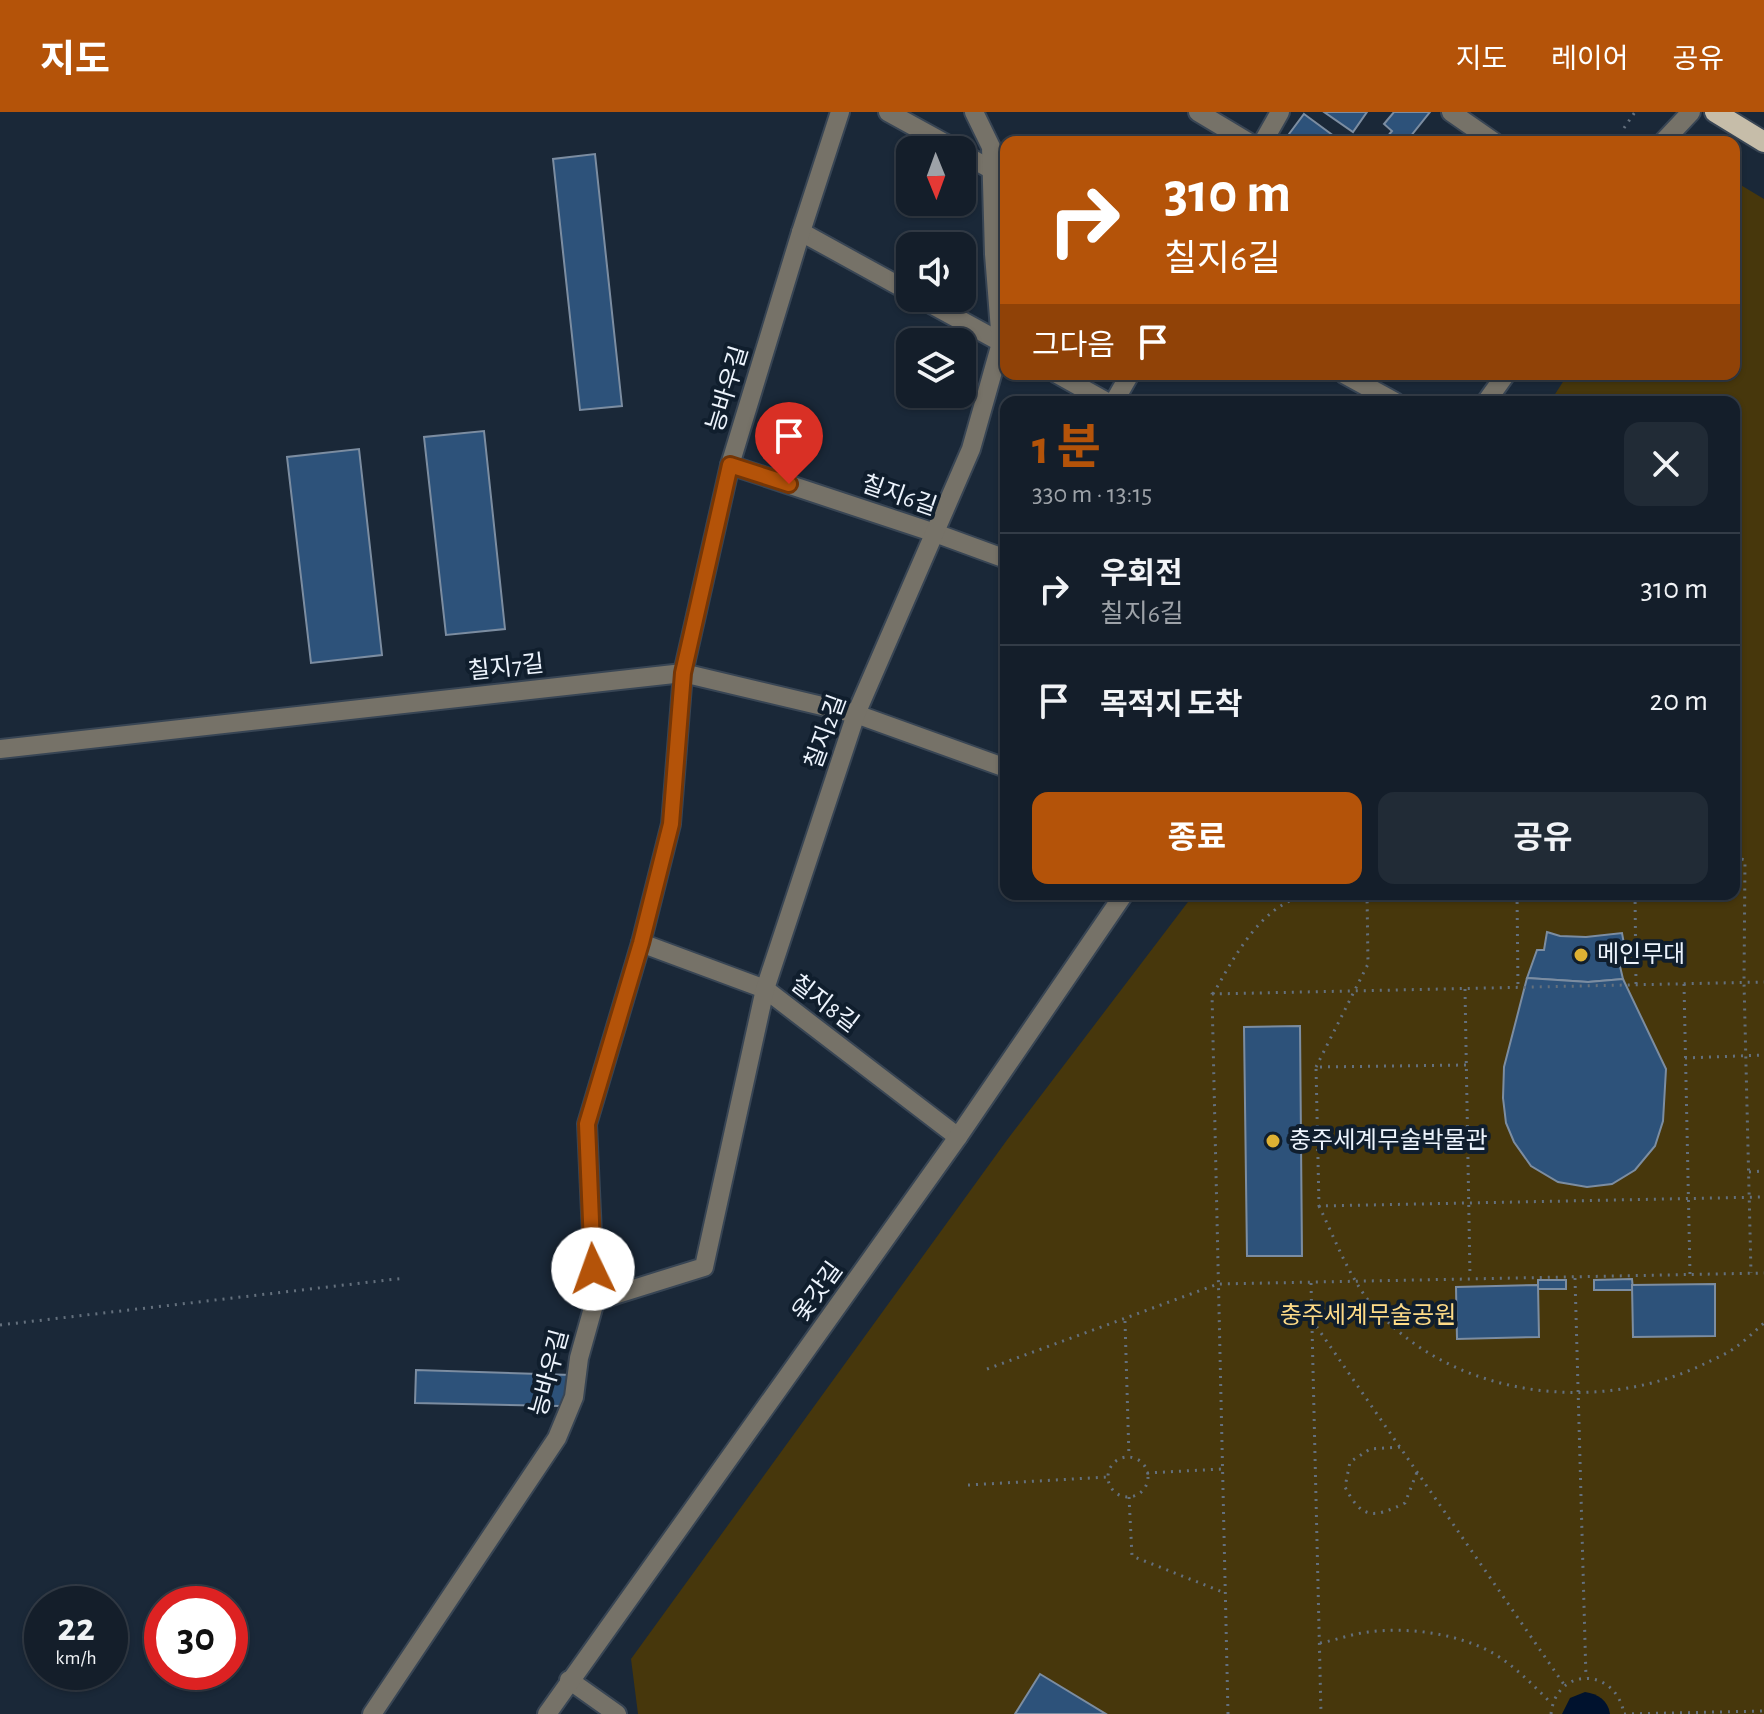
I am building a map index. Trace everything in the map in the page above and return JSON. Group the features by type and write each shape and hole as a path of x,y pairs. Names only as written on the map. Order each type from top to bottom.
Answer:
{"main road":[{"path":"1715,112 1764,142"}],"street":[{"name":"능바우길","path":"372,1714 557,1438 574,1397 579,1358 595,1301 587,1124 641,943 671,824 683,673 730,465 840,112"},
{"path":"888,112 932,136"},
{"name":"칠지2길","path":"974,112 991,147 998,173 994,254 1000,308"},
{"path":"1198,112 1238,136"},
{"path":"1266,136 1280,112"},
{"path":"1451,112 1485,136"},
{"path":"1669,136 1691,112"},
{"path":"976,160 998,173"},
{"path":"801,232 896,284"},
{"path":"946,312 1000,342"},
{"name":"칠지2길","path":"595,1301 704,1267 765,989 856,714 971,449 1000,357"},
{"path":"1068,380 1096,396"},
{"path":"1355,380 1384,396"},
{"name":"칠지6길","path":"730,465 1000,557"},
{"name":"칠지7길","path":"0,749 683,673 856,714 1000,766"},
{"name":"옻갓길","path":"547,1714 958,1137 1120,900"},
{"name":"칠지8길","path":"641,943 765,989 958,1137"},
{"path":"569,1680 617,1714"}],"path":[{"path":"1624,128 1635,112"},
{"path":"1740,859 1745,860 1745,1056 1751,1273"},
{"path":"1228,1714 1212,994 1238,952 1261,924 1277,909 1295,900"},
{"path":"1367,900 1368,964 1316,1067 1319,1206 1356,1282 1377,1312 1416,1346 1469,1375 1527,1389 1578,1393 1620,1390 1679,1376 1735,1348 1764,1323"},
{"path":"1517,900 1518,988"},
{"path":"1635,900 1636,985"},
{"path":"1212,994 1764,982"},
{"path":"1684,984 1690,1274"},
{"path":"1465,989 1470,1279"},
{"path":"1685,1058 1764,1055"},
{"path":"1316,1067 1466,1065"},
{"path":"1749,1172 1764,1171"},
{"path":"1319,1206 1764,1197"},
{"path":"987,1369 1218,1284 1764,1273"},
{"path":"1575,1277 1586,1678"},
{"path":"0,1325 405,1278"},
{"path":"1311,1283 1321,1714"},
{"path":"1125,1319 1129,1457"},
{"path":"1312,1320 1565,1686"},
{"path":"1400,1447 1370,1449 1350,1462 1345,1487 1355,1506 1368,1512 1383,1513 1405,1503 1417,1472"},
{"path":"1129,1457 1141,1462 1147,1473 1148,1480 1141,1492 1129,1497 1112,1489 1108,1477 1112,1465 1129,1457"},
{"path":"1147,1473 1222,1469"},
{"path":"968,1485 1108,1477"},
{"path":"1129,1497 1132,1556 1225,1593"},
{"path":"1320,1643 1368,1632 1415,1632 1455,1637 1491,1652 1521,1673 1552,1704"},
{"path":"1551,1714 1552,1704 1565,1686 1586,1678 1598,1679 1616,1692 1624,1714 1764,1711"}],"green space":[{"name":"충주세계무술공원","path":"1740,185 1764,199 1764,1714 638,1714 631,1659 1007,1140 1189,900 1740,900 1740,396 1554,396 1564,380 1740,380"}],"water":[{"path":"1585,1692 1602,1698 1610,1714 1562,1714 1570,1698"}],"building":[{"path":"1324,112 1367,112 1353,132"},
{"path":"1394,112 1430,112 1411,136 1388,136 1392,131 1384,124"},
{"path":"1304,114 1334,136 1292,136 1289,134"},
{"path":"595,154 622,406 580,410 553,159"},
{"path":"484,431 505,629 446,635 424,437"},
{"path":"359,449 382,655 311,663 287,457"},
{"name":"메인무대","path":"1547,932 1586,937 1622,933 1627,960 1619,962 1623,979 1588,982 1527,978 1537,950 1544,950"},
{"path":"1527,978 1588,982 1623,979 1666,1069 1663,1121 1655,1146 1635,1170 1612,1184 1587,1187 1558,1182 1531,1166 1514,1142 1506,1123 1504,1067"},
{"name":"충주세계무술박물관","path":"1300,1026 1302,1256 1247,1256 1244,1027"},
{"path":"1632,1279 1633,1290 1594,1290 1594,1280"},
{"path":"1538,1280 1566,1280 1566,1289 1538,1289"},
{"path":"1715,1284 1715,1336 1633,1337 1632,1285"},
{"path":"1538,1285 1539,1337 1457,1339 1456,1287"},
{"path":"416,1370 571,1375 561,1406 415,1403"},
{"path":"1040,1674 1106,1714 1015,1714"}],"place":[{"name":"메인무대","path":"1581,955"},
{"name":"충주세계무술박물관","path":"1273,1141"}],"route":[{"path":"593,1269 587,1124 641,943 671,824 683,673 730,465 789,484"}]}
